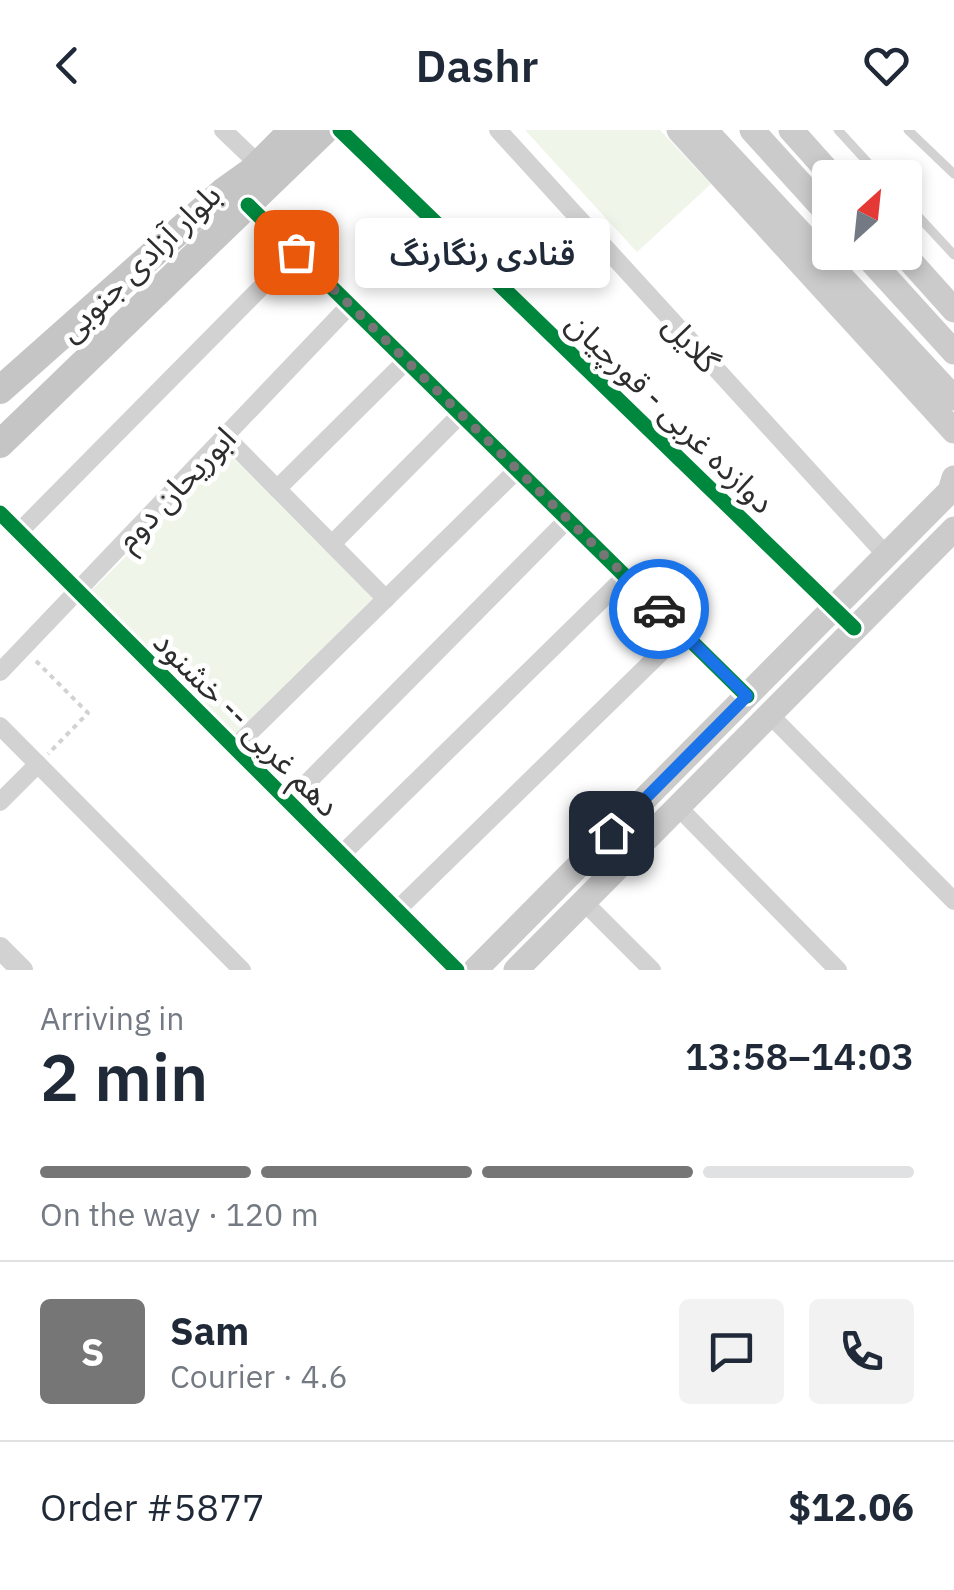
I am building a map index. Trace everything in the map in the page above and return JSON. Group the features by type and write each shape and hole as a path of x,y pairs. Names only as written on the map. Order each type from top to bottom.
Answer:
{"main road":[{"path":"236,198 249,155 266,130"},
{"name":"بلوار آزادی جنوبی","path":"0,444 236,198 251,172 293,130"},
{"name":"بلوار آزادی جنوبی","path":"0,390 325,130"},
{"path":"679,130 954,431"},
{"path":"705,130 954,398"},
{"path":"752,130 812,196"},
{"path":"791,130 818,160"},
{"path":"880,270 954,352"},
{"path":"920,270 952,301"},
{"path":"475,970 950,492 954,478"},
{"path":"516,970 954,528"}],"street":[{"path":"223,130 249,155"},
{"name":"دوازده غربی - قورچیان","path":"340,130 854,628"},
{"name":"گلایل","path":"498,130 886,555"},
{"path":"236,198 296,252 747,696"},
{"path":"18,533 296,252"},
{"name":"ابوریحان دوم","path":"0,672 350,305"},
{"path":"277,490 406,360"},
{"path":"332,544 461,414"},
{"path":"225,436 386,599"},
{"path":"234,748 517,470"},
{"name":"دهم غربی -- خشنود","path":"0,514 457,970"},
{"path":"288,802 568,520"},
{"path":"342,855 626,576"},
{"path":"397,910 682,632"},
{"path":"770,714 954,901"},
{"path":"0,726 242,970"},
{"path":"0,802 38,764"},
{"path":"678,807 838,970"},
{"path":"584,902 652,970"},
{"path":"0,948 22,970"}],"lane":[{"path":"838,130 866,160"},
{"path":"908,130 954,174"},
{"path":"922,220 954,255"}],"path":[{"path":"23,648 88,713 38,764"}],"shaded area":[{"path":"525,130 660,130 711,184 637,252"},
{"path":"229,454 374,599 235,736 91,591"}],"cycle path":[{"path":"340,130 854,628"},
{"path":"248,205 747,696"},
{"path":"0,513 457,970"}],"way so far":[{"path":"296,252 659,609"}],"place":[{"name":"قنادی رنگارنگ","path":"296,252"}],"route":[{"path":"611,833 747,696 659,609"}]}
